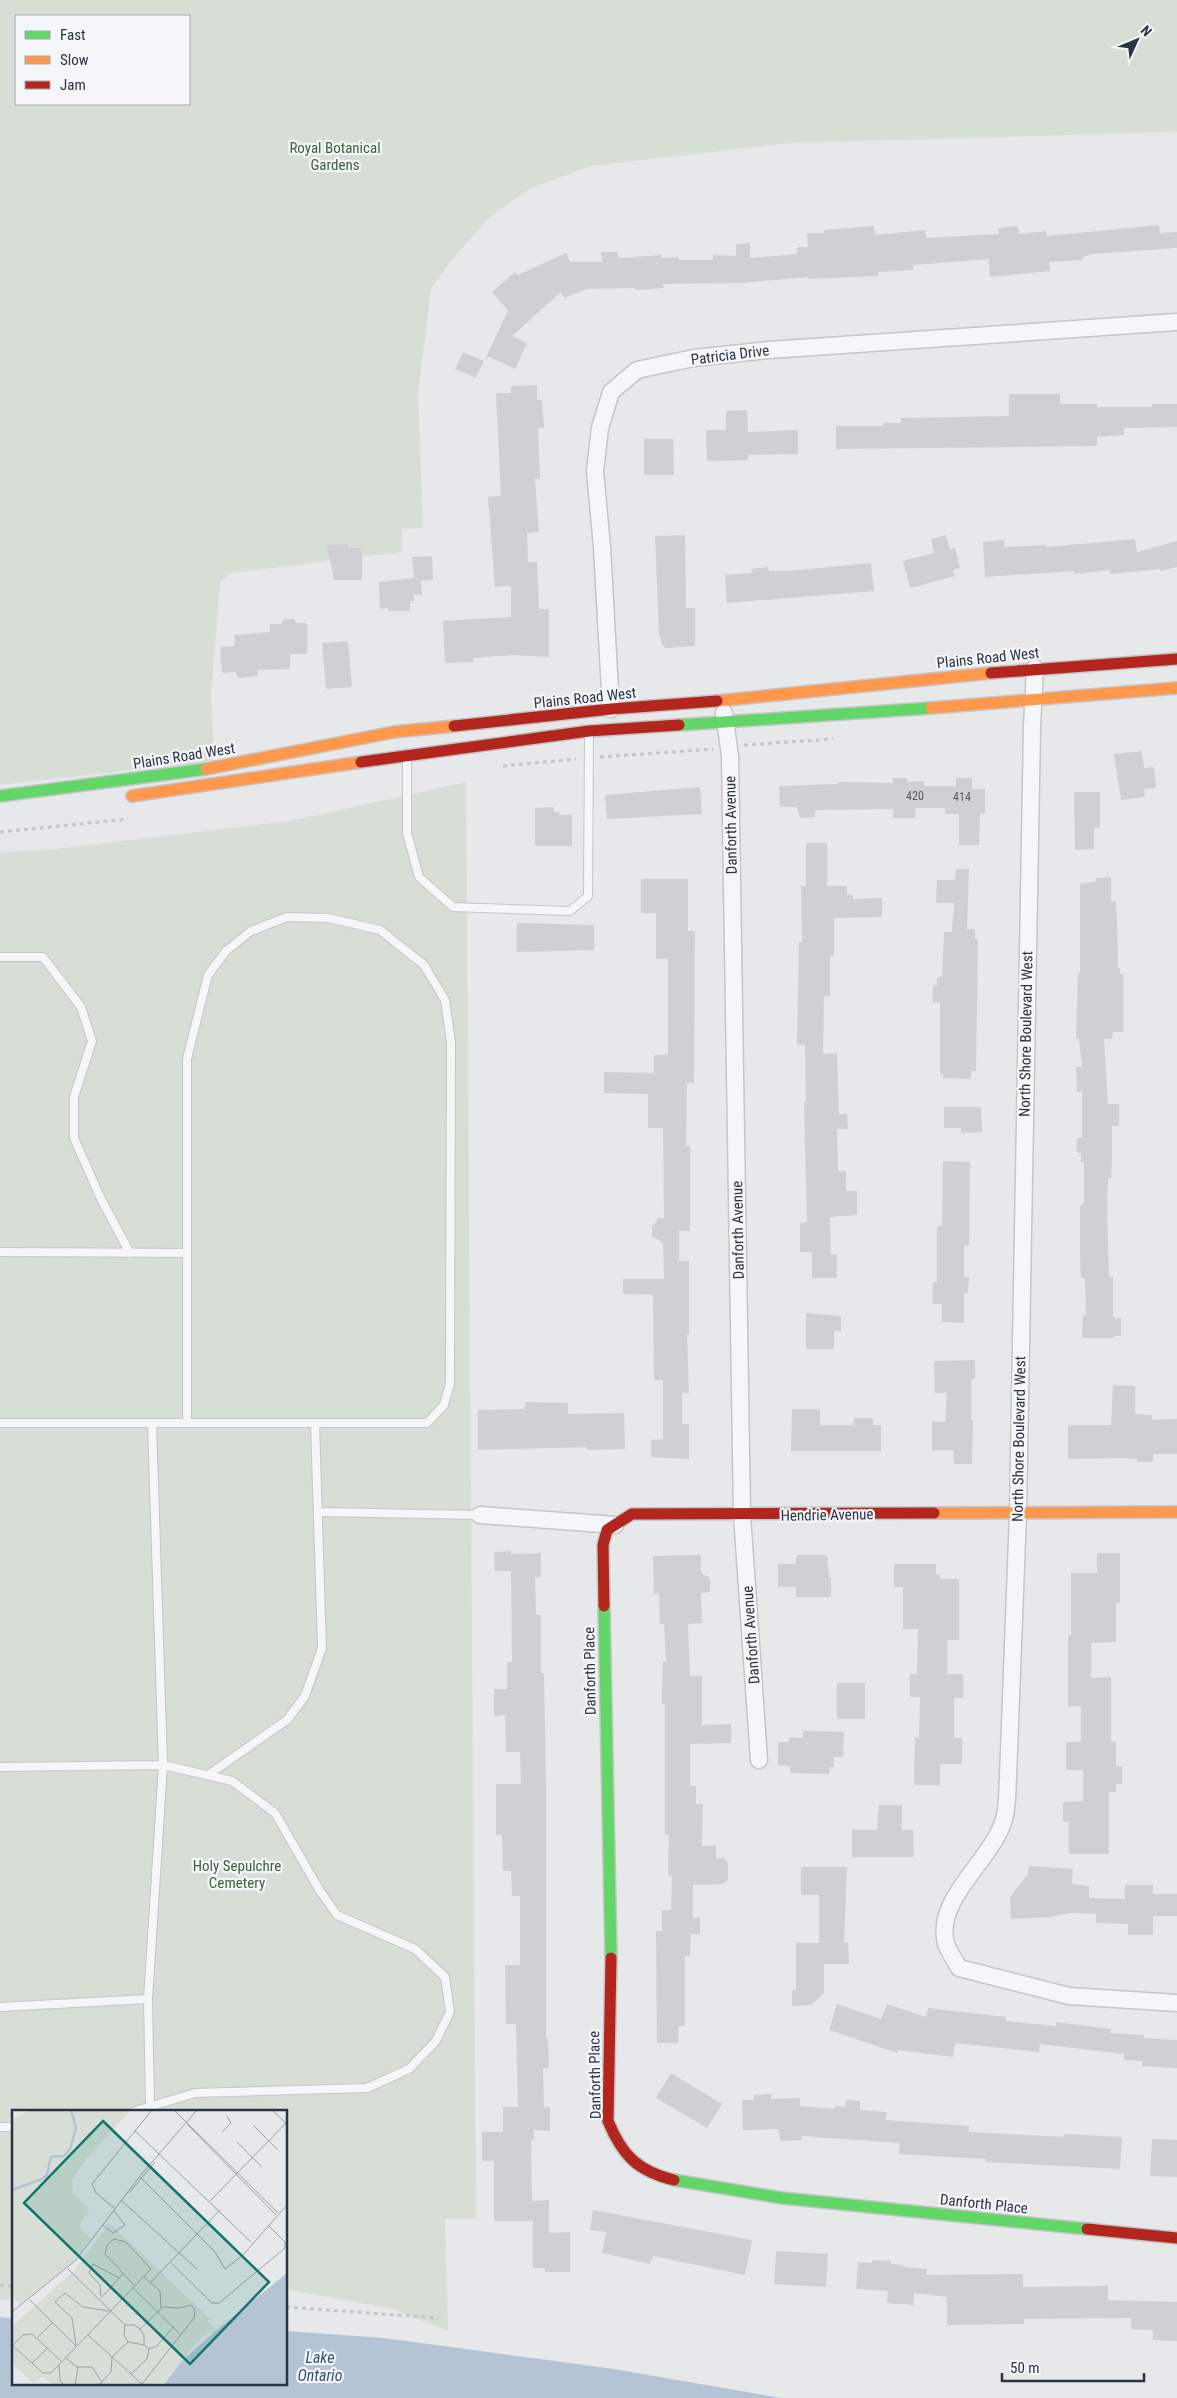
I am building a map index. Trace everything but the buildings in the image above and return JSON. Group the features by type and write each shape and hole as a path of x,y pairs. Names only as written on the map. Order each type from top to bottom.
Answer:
{"main road":[{"name":"Plains Road West","path":"0,796 200,770 394,732 611,709 722,701 1035,668 1177,660"},
{"path":"118,798 296,773 408,754 589,730 897,711 1177,688"},
{"name":"Hendrie Avenue","path":"615,1525 632,1514 1177,1512"},
{"name":"Danforth Place","path":"615,1525 607,1530 603,1545 611,1942 608,2121 618,2145 637,2165 662,2177 763,2195 1177,2238"}],"street":[{"name":"Patricia Drive","path":"611,709 602,547 595,471 600,428 611,392 637,370 694,358 768,350 1177,322"},
{"name":"North Shore Boulevard West","path":"1035,668 1018,1513 1004,1819 987,1852 961,1888 946,1917 946,1944 958,1968 998,1979 1069,1996 1177,2003"},
{"name":"Danforth Avenue","path":"722,701 730,756 742,1515 759,1760"},
{"path":"480,1515 615,1525"}],"lane":[{"path":"408,754 407,833 419,877 453,907 570,911 588,896 589,730"},
{"path":"0,1423 187,1423 315,1423 427,1423 444,1405 450,1384 452,1042 445,1000 424,965 380,930 328,918 286,917 251,931 226,951 208,975 187,1059 187,1423"},
{"path":"0,957 43,958 81,1007 92,1041 74,1097 74,1138 101,1199 130,1253"},
{"path":"0,1252 187,1253"},
{"path":"150,2105 148,1999 163,1765 152,1423"},
{"path":"208,1775 287,1720 306,1696 322,1648 315,1423"},
{"path":"318,1512 480,1515"},
{"path":"0,1767 163,1765 232,1781 275,1813 320,1891 337,1915 415,1949 445,1976 450,2012 436,2041 409,2069 368,2088 195,2094 137,2110"},
{"path":"0,2007 148,1999"}],"path":[{"path":"288,2306 438,2318"}],"green space":[{"name":"Royal Botanical Gardens","path":"0,0 1177,0 1177,132 789,143 590,166 530,189 490,216 446,267 431,289 418,393 423,528 402,529 402,552 229,573 220,582 211,696 214,761 0,785"},
{"name":"Holy Sepulchre Cemetery","path":"466,782 476,2219 445,2219 448,2331 393,2309 288,2289 288,2110 12,2110 12,2300 0,2300 0,852 56,849 290,821"}],"water":[{"name":"Lake Ontario","path":"0,2317 12,2319 12,2386 288,2386 288,2331 384,2338 614,2369 781,2398 0,2398"}],"traffic: fast":[{"path":"679,725 931,708"},
{"path":"0,796 206,769"},
{"path":"604,1606 611,1958"},
{"path":"674,2180 782,2198 1087,2229"}],"traffic: slow":[{"path":"717,701 991,673"},
{"path":"931,708 1177,688"},
{"path":"206,769 394,732 454,726"},
{"path":"132,796 361,762"},
{"path":"934,1513 1177,1512"}],"traffic: jam":[{"path":"991,673 1177,659"},
{"path":"454,726 611,709 717,701"},
{"path":"361,762 589,731 679,725"},
{"path":"604,1606 603,1545 607,1530 632,1514 934,1513"},
{"path":"611,1958 608,2121 619,2143 632,2160 650,2172 674,2180"},
{"path":"1087,2229 1177,2238"}]}
